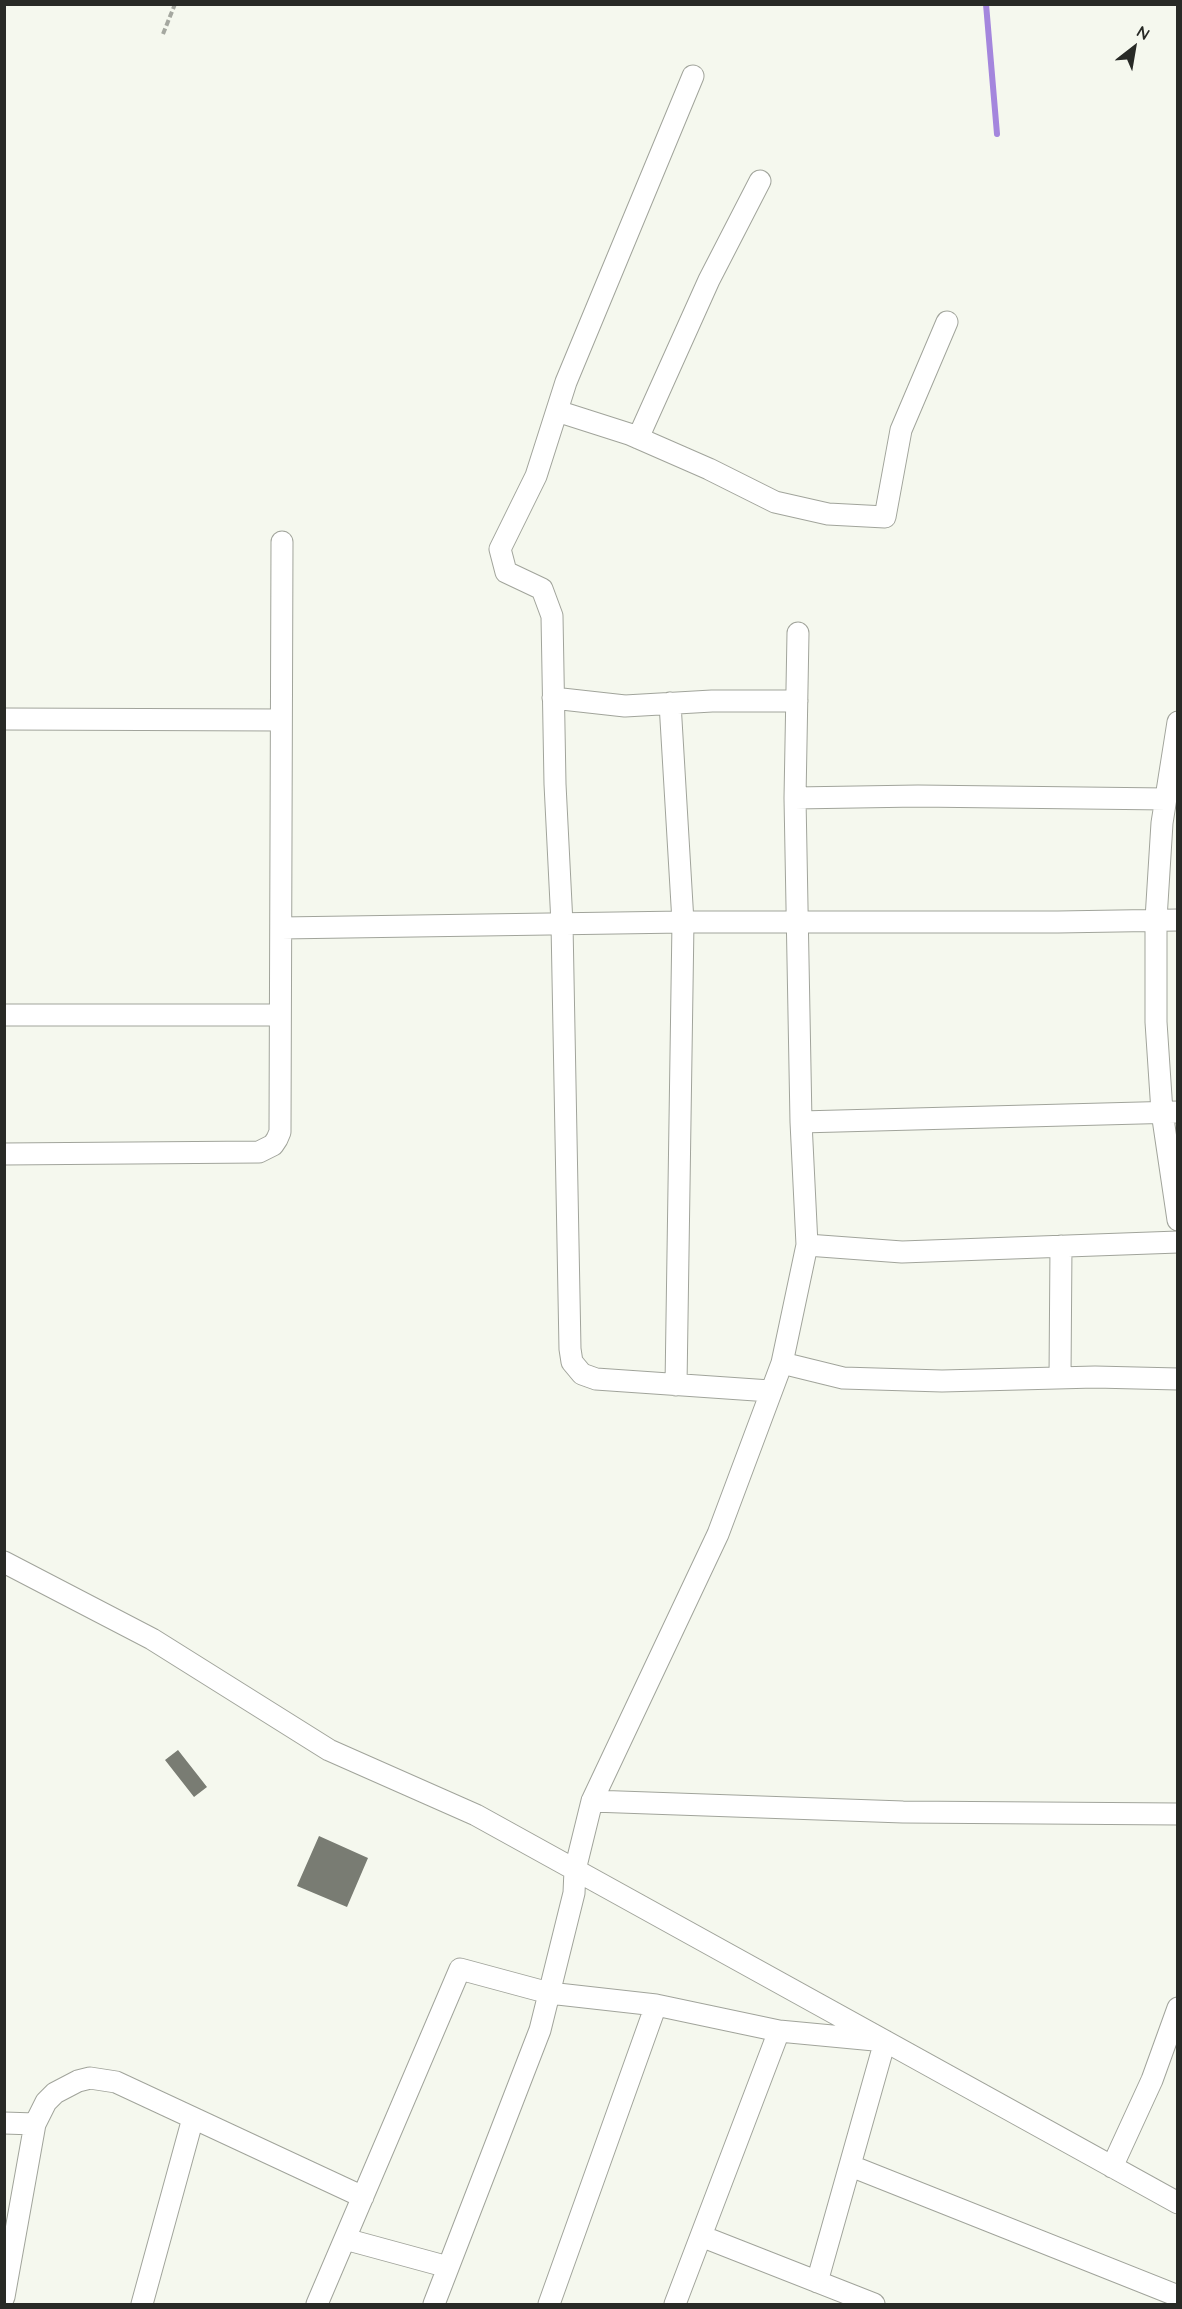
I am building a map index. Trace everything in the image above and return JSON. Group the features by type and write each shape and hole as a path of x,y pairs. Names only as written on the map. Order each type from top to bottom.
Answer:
{"street":[{"path":"693,76 566,382 536,476 500,549 506,572 542,589 552,616 562,924 570,1326 573,1362 588,1378 770,1391"},
{"path":"638,438 710,280 760,181"},
{"path":"557,411 638,438 710,469 775,502 828,513 885,517 901,430 947,322"},
{"path":"4,1154 259,1152 277,1139 280,1132 282,542"},
{"path":"434,2304 540,2030 574,1893 575,1870 592,1801 718,1534 782,1363 807,1245 801,1122 795,798 798,633"},
{"path":"554,698 625,706 797,701"},
{"path":"670,704 682,922 676,1385"},
{"path":"4,718 281,720"},
{"path":"1178,722 1166,799 1156,919 1156,1022 1170,1112 1178,1220"},
{"path":"795,798 918,796 1166,799"},
{"path":"280,928 682,922 1178,920"},
{"path":"4,1015 280,1015"},
{"path":"801,1122 1170,1112"},
{"path":"807,1245 902,1252 1178,1242"},
{"path":"1060,1377 1061,1246"},
{"path":"782,1363 843,1378 942,1381 1060,1377 1178,1379"},
{"path":"4,1562 152,1639 329,1750 476,1815 1178,2203"},
{"path":"592,1801 903,1812 1178,1814"},
{"path":"317,2304 460,1969 549,1993 656,2006 779,2031 885,2042"},
{"path":"549,2304 656,2006"},
{"path":"1112,2167 1152,2080 1178,2008"},
{"path":"675,2304 779,2031"},
{"path":"817,2282 885,2042"},
{"path":"4,2297 35,2124 55,2093 66,2086 90,2078 116,2082 363,2197"},
{"path":"142,2304 193,2118"},
{"path":"4,2123 35,2124"},
{"path":"851,2166 1178,2296"},
{"path":"701,2236 874,2304"},
{"path":"345,2239 448,2267"}],"path":[{"path":"163,34 175,4"}],"building":[{"path":"178,1750 207,1787 194,1797 165,1760"},
{"path":"319,1836 368,1858 347,1907 297,1886"}],"waterway":[{"path":"986,4 997,134"}]}
